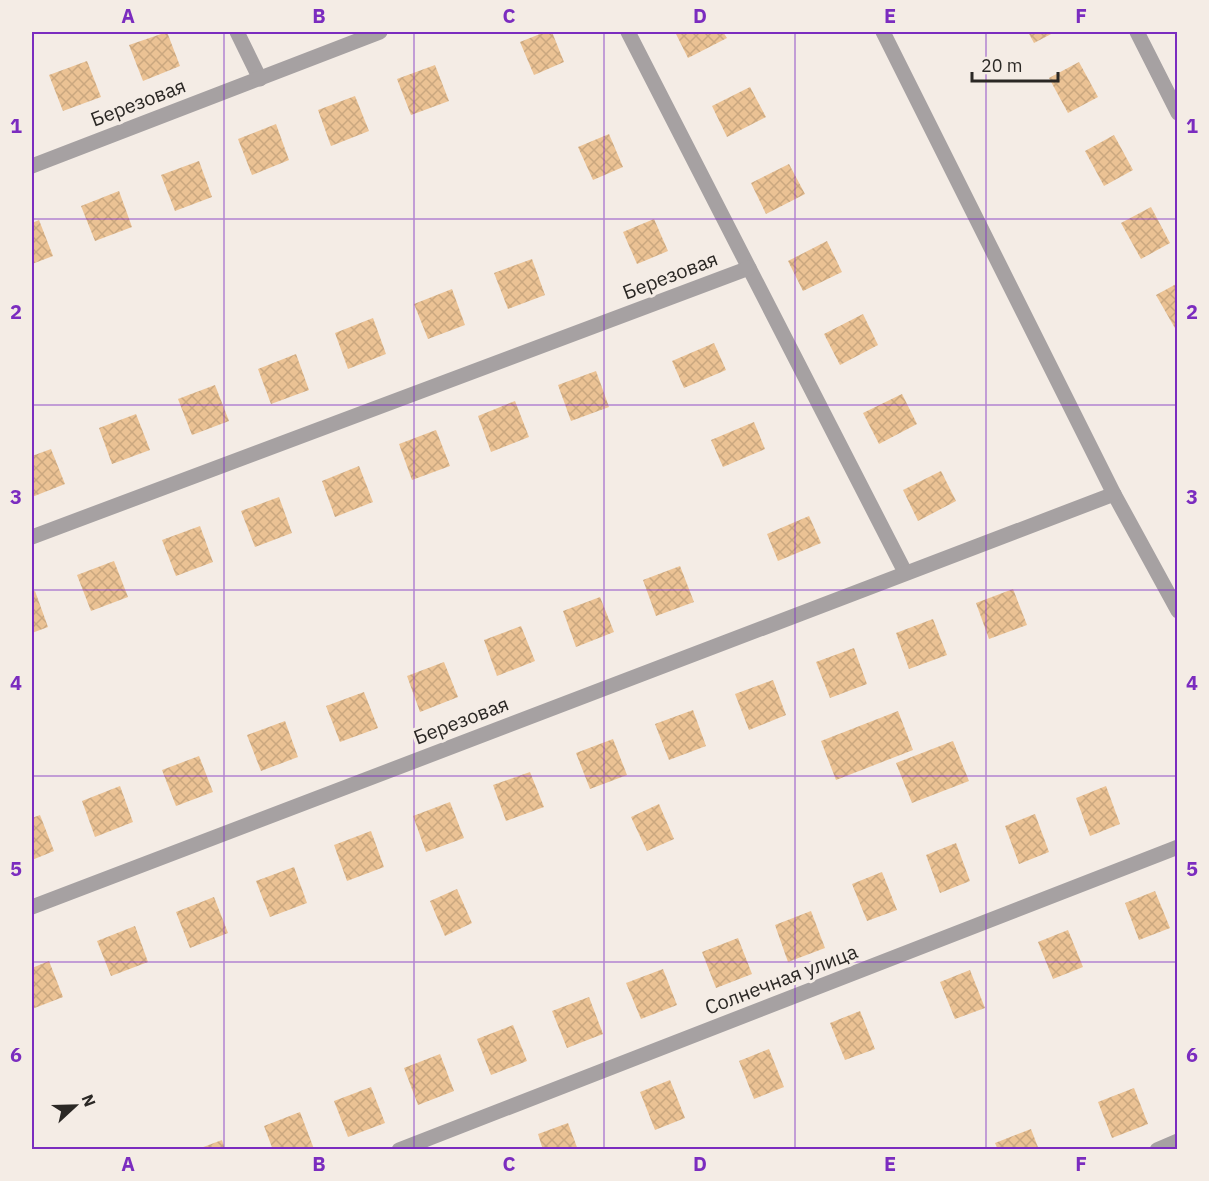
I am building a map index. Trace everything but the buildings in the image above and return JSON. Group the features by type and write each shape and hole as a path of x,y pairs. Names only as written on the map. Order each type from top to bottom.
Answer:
{"street":[{"path":"237,32 260,79"},
{"name":"Березовая","path":"32,165 380,32"},
{"name":"Березовая","path":"628,32 905,572"},
{"path":"883,32 1114,494 1172,588 1178,611"},
{"path":"1137,32 1178,113"},
{"name":"Березовая","path":"32,537 749,268"},
{"name":"Березовая","path":"32,907 1114,494"},
{"name":"Солнечная улица","path":"399,1149 1178,847"},
{"path":"1157,1149 1178,1142"}]}
